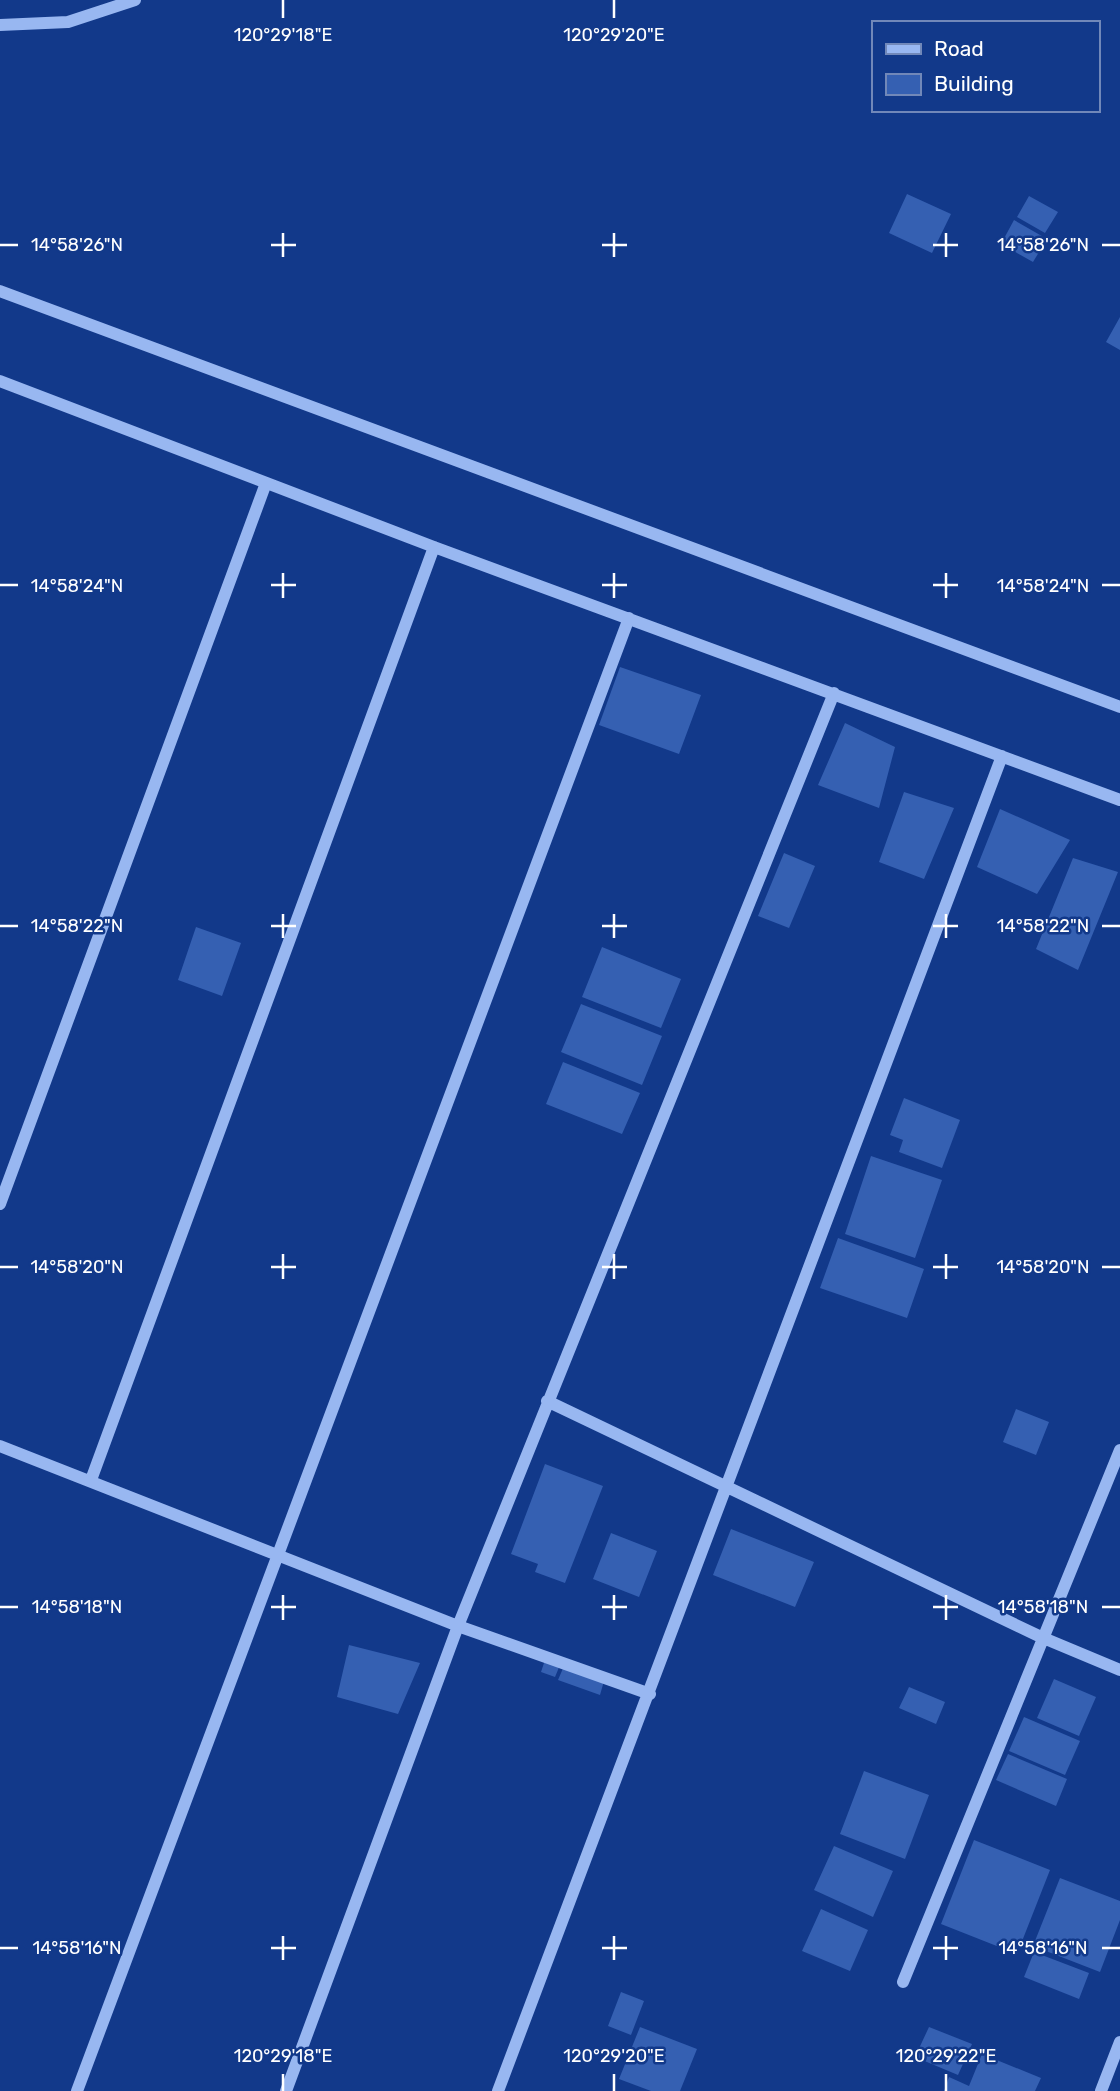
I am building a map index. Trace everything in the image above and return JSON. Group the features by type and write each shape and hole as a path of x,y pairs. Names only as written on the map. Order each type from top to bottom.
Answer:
{"street":[{"path":"0,25 68,22 135,0"},
{"path":"0,291 1120,707"},
{"path":"0,381 435,547 1120,800"},
{"path":"0,1204 266,483"},
{"path":"90,1480 435,547"},
{"path":"77,2091 629,618"},
{"path":"286,2091 458,1626 834,693"},
{"path":"498,2091 1002,755"},
{"path":"547,1401 1041,1637 1120,1670"},
{"path":"0,1446 276,1557 458,1626 650,1694"},
{"path":"903,1982 1041,1637 1120,1450"},
{"path":"1101,2091 1120,2042"}],"building":[{"path":"907,194 951,214 932,253 889,233"},
{"path":"1029,196 1058,212 1045,233 1017,217"},
{"path":"1014,220 1047,239 1033,262 1001,244"},
{"path":"1120,317 1120,350 1106,342"},
{"path":"620,667 701,695 679,754 599,725"},
{"path":"845,723 895,747 879,808 818,785"},
{"path":"904,792 954,808 924,879 879,862"},
{"path":"1000,809 1070,840 1037,894 977,867"},
{"path":"784,853 815,866 789,928 758,916"},
{"path":"1073,858 1118,872 1078,970 1036,949"},
{"path":"196,927 241,943 222,996 178,980"},
{"path":"602,947 681,979 661,1028 582,997"},
{"path":"581,1004 662,1036 642,1085 561,1052"},
{"path":"563,1062 640,1093 622,1134 546,1104"},
{"path":"904,1098 960,1120 942,1168 899,1152 903,1140 890,1135"},
{"path":"871,1156 942,1180 915,1258 845,1234"},
{"path":"838,1238 924,1269 907,1318 820,1288"},
{"path":"1016,1409 1049,1422 1036,1455 1003,1442"},
{"path":"545,1464 603,1486 565,1583 535,1572 538,1564 511,1554"},
{"path":"731,1529 814,1562 795,1607 713,1575"},
{"path":"611,1533 657,1551 639,1597 593,1579"},
{"path":"349,1645 420,1663 398,1714 337,1697"},
{"path":"545,1660 560,1665 555,1677 541,1672"},
{"path":"564,1666 604,1681 600,1695 558,1680"},
{"path":"1054,1679 1096,1697 1079,1736 1037,1718"},
{"path":"909,1687 945,1702 936,1724 899,1708"},
{"path":"1024,1717 1080,1741 1065,1775 1009,1751"},
{"path":"1008,1754 1067,1779 1056,1806 996,1780"},
{"path":"864,1771 929,1795 905,1859 840,1834"},
{"path":"974,1840 1050,1870 1017,1954 941,1924"},
{"path":"834,1846 893,1871 873,1917 814,1890"},
{"path":"1060,1878 1120,1901 1120,1920 1100,1972 1033,1946"},
{"path":"821,1909 868,1930 850,1971 802,1951"},
{"path":"1034,1952 1089,1973 1079,1999 1024,1977"},
{"path":"621,1992 644,2001 631,2035 608,2026"},
{"path":"640,2027 697,2049 680,2091 651,2091 619,2079"},
{"path":"929,2027 972,2044 958,2075 915,2057"},
{"path":"982,2054 1041,2078 1035,2091 944,2091 949,2077 969,2086"}]}
